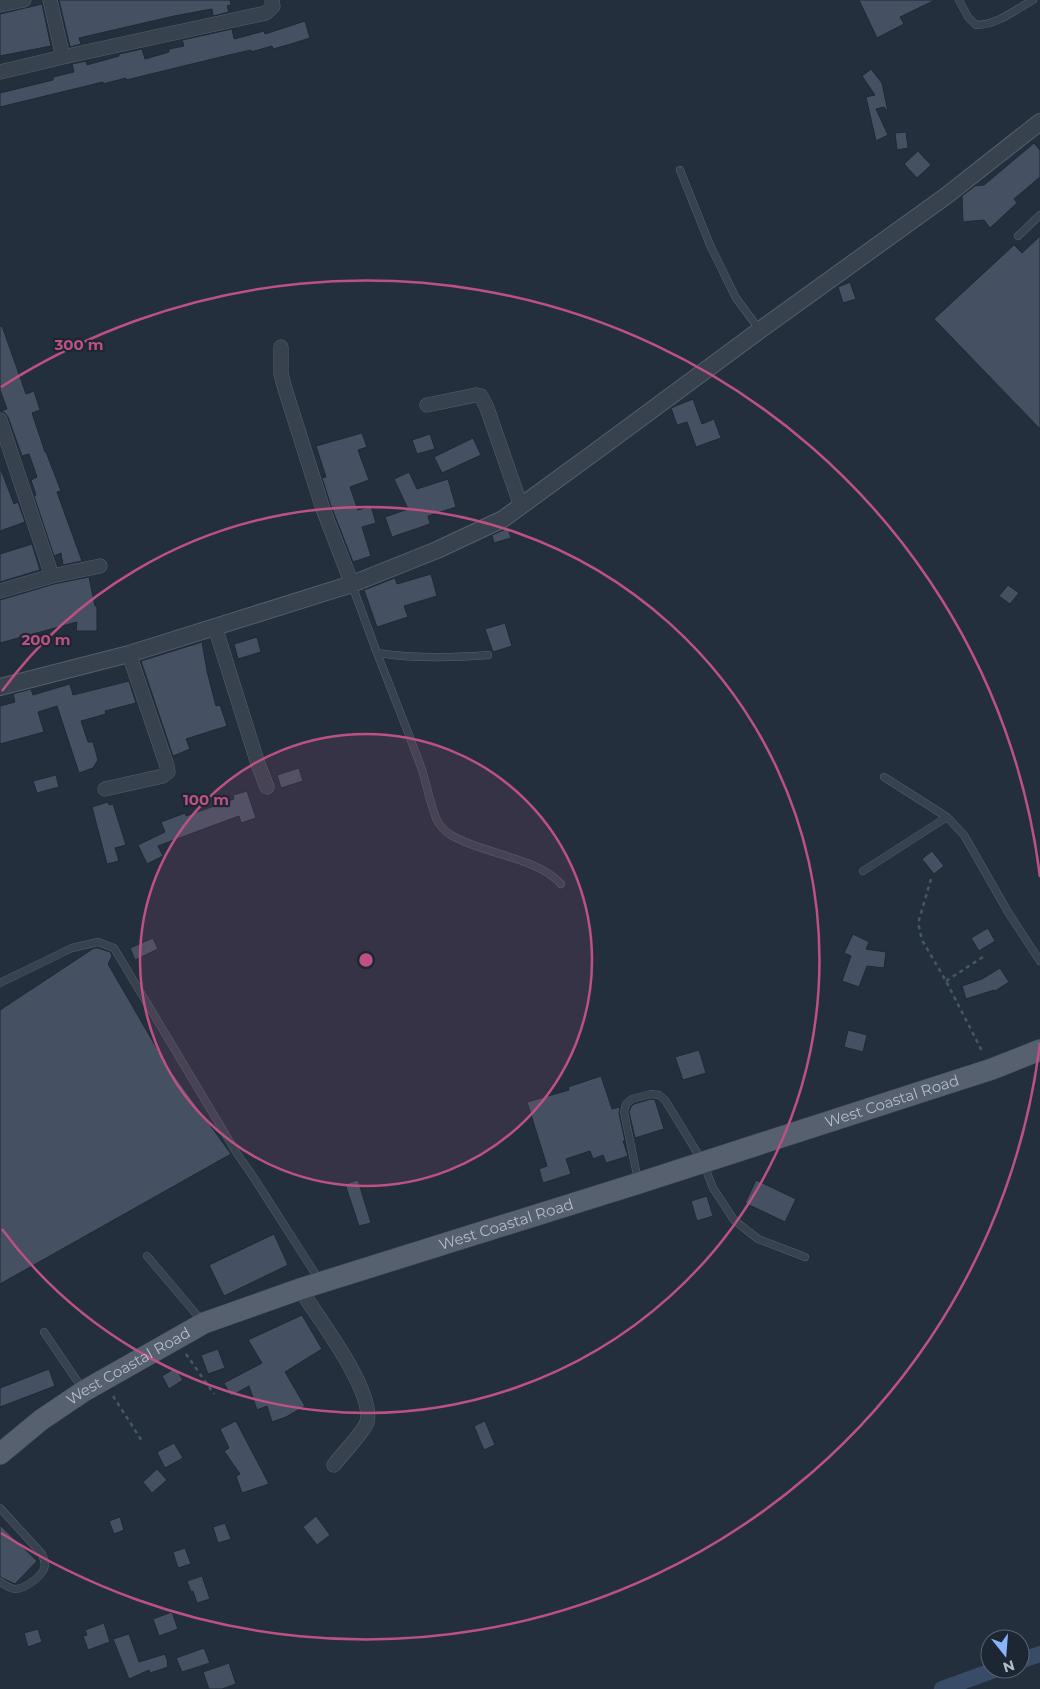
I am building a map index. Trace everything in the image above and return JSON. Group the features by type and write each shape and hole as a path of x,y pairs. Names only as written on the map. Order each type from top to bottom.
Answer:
{"main road":[{"name":"West Coastal Road","path":"0,1454 41,1420 84,1391 204,1323 300,1289 639,1183 992,1069 1040,1050"}],"street":[{"path":"0,5 24,0"},
{"path":"50,0 63,57"},
{"path":"0,72 266,12 273,6 272,0"},
{"path":"0,687 129,654 352,584 437,550 503,519 946,196 1040,122"},
{"path":"281,347 281,374 284,389 323,509 352,584"},
{"path":"426,405 476,395 481,396 487,408 521,506"},
{"path":"0,420 52,576"},
{"path":"0,591 52,576 100,566"},
{"path":"215,627 267,787"},
{"path":"105,789 163,776 168,772 168,766 129,654"},
{"path":"300,1289 352,1367 368,1415 366,1424 334,1465"}],"lane":[{"path":"959,0 968,17 976,25 986,25 1033,0"},
{"path":"680,170 710,246 736,298 760,330"},
{"path":"1018,236 1040,215"},
{"path":"352,584 422,771 436,818 443,829 460,839 499,852 553,875 561,884"},
{"path":"377,653 421,658 488,655"},
{"path":"884,777 948,818 964,835 1008,912 1040,962"},
{"path":"863,871 948,818"},
{"path":"0,983 72,948 98,942 114,948 236,1152 321,1284"},
{"path":"639,1183 624,1112 626,1104 632,1099 651,1094 659,1095 665,1100 702,1162 712,1188 734,1220 758,1239 805,1257"},
{"path":"147,1256 204,1323"},
{"path":"44,1332 84,1391"},
{"path":"0,1508 42,1554 45,1561 44,1569 38,1578 24,1586 17,1589 9,1588 0,1582"}],"path":[{"path":"931,879 919,920 922,940 946,981 992,1069"},
{"path":"946,981 986,955"},
{"path":"175,1338 214,1394"},
{"path":"103,1380 142,1441"}],"building":[{"path":"59,0 230,0 231,5 227,6 229,12 213,16 212,9 79,38 81,44 70,47"},
{"path":"859,0 935,0 900,17 904,24 877,38"},
{"path":"42,4 51,46 0,56 0,14"},
{"path":"305,21 310,38 291,44 273,49 272,46 251,52 251,50 126,80 126,78 103,84 103,82 0,107 0,93 53,80 53,77 74,72 72,64 86,61 87,65 119,56 119,54 142,49 145,59 169,52 169,49 184,46 182,40 232,29 234,39 264,31 265,34"},
{"path":"871,69 882,83 888,112 884,107 876,109 888,135 876,141 866,97 875,95 862,76"},
{"path":"906,132 908,148 897,150 895,133"},
{"path":"1034,143 1040,150 1040,177 1014,199 1017,203 990,228 984,220 963,222 962,196 975,186 984,185"},
{"path":"918,151 931,165 917,178 904,164"},
{"path":"1040,236 1040,429 934,319 1014,245 1022,253"},
{"path":"850,282 856,299 843,303 838,287"},
{"path":"0,326 2,326 26,394 34,391 40,410 32,413 61,491 57,492 82,561 63,565 61,553 54,556 34,496 36,495 31,480 37,477 29,454 22,456 8,417 1,411 7,409 0,390"},
{"path":"693,399 702,424 714,419 721,438 696,447 687,422 677,425 671,408"},
{"path":"362,433 367,447 358,450 369,480 350,487 358,510 371,506 376,523 362,527 371,556 353,562 322,478 326,477 316,446"},
{"path":"430,434 435,449 417,454 412,440"},
{"path":"473,438 481,455 442,473 434,457"},
{"path":"0,470 14,504 18,502 25,522 0,531"},
{"path":"409,472 417,489 448,479 456,507 428,516 430,524 392,537 385,517 408,509 394,479"},
{"path":"508,528 511,538 494,543 492,535"},
{"path":"32,544 40,570 0,582 0,554"},
{"path":"431,574 437,596 404,606 408,617 377,627 364,590 395,578 397,584"},
{"path":"89,577 95,606 97,606 97,631 76,631 77,622 0,643 0,600 54,584"},
{"path":"1008,585 1019,593 1010,604 999,596"},
{"path":"505,623 512,646 493,652 485,629"},
{"path":"257,637 261,652 238,659 234,644"},
{"path":"202,642 216,706 220,705 227,726 186,739 190,749 173,756 141,661"},
{"path":"129,681 136,703 105,711 106,714 81,721 88,742 93,742 98,760 93,768 79,773 57,706 38,712 44,732 0,744 0,706 15,702 13,694 31,689 33,695 70,684 73,695"},
{"path":"299,768 303,781 281,788 277,775"},
{"path":"56,775 59,787 37,793 33,781"},
{"path":"247,791 256,818 241,823 239,816 158,846 163,856 147,864 138,845 165,832 161,822 185,813 186,816 234,799 233,795"},
{"path":"108,802 109,805 113,804 126,845 115,848 119,861 107,864 92,807"},
{"path":"932,851 944,866 934,874 922,859"},
{"path":"988,928 995,941 979,951 971,938"},
{"path":"853,934 869,942 866,949 886,952 884,968 867,966 859,987 842,981 851,956 844,953"},
{"path":"153,938 158,949 135,960 130,948"},
{"path":"94,948 110,952 112,956 108,964 166,1064 231,1154 0,1284 0,1010"},
{"path":"1000,968 1009,982 995,991 966,999 962,986 982,979"},
{"path":"848,1030 867,1035 863,1052 844,1047"},
{"path":"699,1050 706,1073 683,1080 675,1057"},
{"path":"601,1076 612,1109 620,1107 619,1113 625,1141 623,1141 628,1156 606,1163 603,1155 593,1159 590,1151 566,1159 571,1174 543,1183 539,1169 547,1166 527,1102 569,1090 568,1087"},
{"path":"651,1099 655,1100 664,1129 635,1138 629,1112 631,1107 634,1104"},
{"path":"358,1180 371,1223 359,1226 345,1184"},
{"path":"756,1180 796,1199 785,1222 745,1203"},
{"path":"707,1196 713,1216 697,1221 691,1201"},
{"path":"274,1234 288,1265 224,1296 209,1265"},
{"path":"302,1315 322,1349 285,1372 305,1406 286,1417 272,1422 267,1406 257,1410 249,1386 231,1396 224,1383 262,1363 248,1340"},
{"path":"218,1349 225,1368 208,1374 201,1355"},
{"path":"175,1368 183,1380 169,1389 162,1376"},
{"path":"49,1369 55,1386 0,1407 0,1388"},
{"path":"236,1421 269,1484 242,1493 236,1476 240,1474 224,1451 229,1448 220,1429"},
{"path":"485,1421 495,1445 484,1450 474,1426"},
{"path":"174,1443 183,1458 165,1468 157,1452"},
{"path":"157,1469 167,1480 152,1493 143,1482"},
{"path":"316,1516 330,1535 317,1545 303,1527"},
{"path":"120,1517 124,1530 114,1534 109,1521"},
{"path":"225,1523 231,1539 218,1543 213,1527"},
{"path":"0,1525 37,1561 15,1584 0,1577"},
{"path":"185,1548 191,1564 178,1568 173,1552"},
{"path":"202,1576 210,1599 197,1603 187,1581"},
{"path":"172,1612 178,1629 159,1636 153,1619"},
{"path":"104,1623 110,1642 88,1650 83,1636 87,1635 85,1630"},
{"path":"38,1629 42,1642 28,1647 24,1633"},
{"path":"129,1634 139,1662 165,1654 168,1667 150,1673 149,1670 129,1679 113,1639"},
{"path":"204,1648 210,1663 182,1672 176,1658"},
{"path":"229,1663 236,1684 222,1689 209,1689 203,1672"}],"waterway":[{"path":"1030,1658 1040,1654"},
{"path":"942,1689 980,1675"}]}
